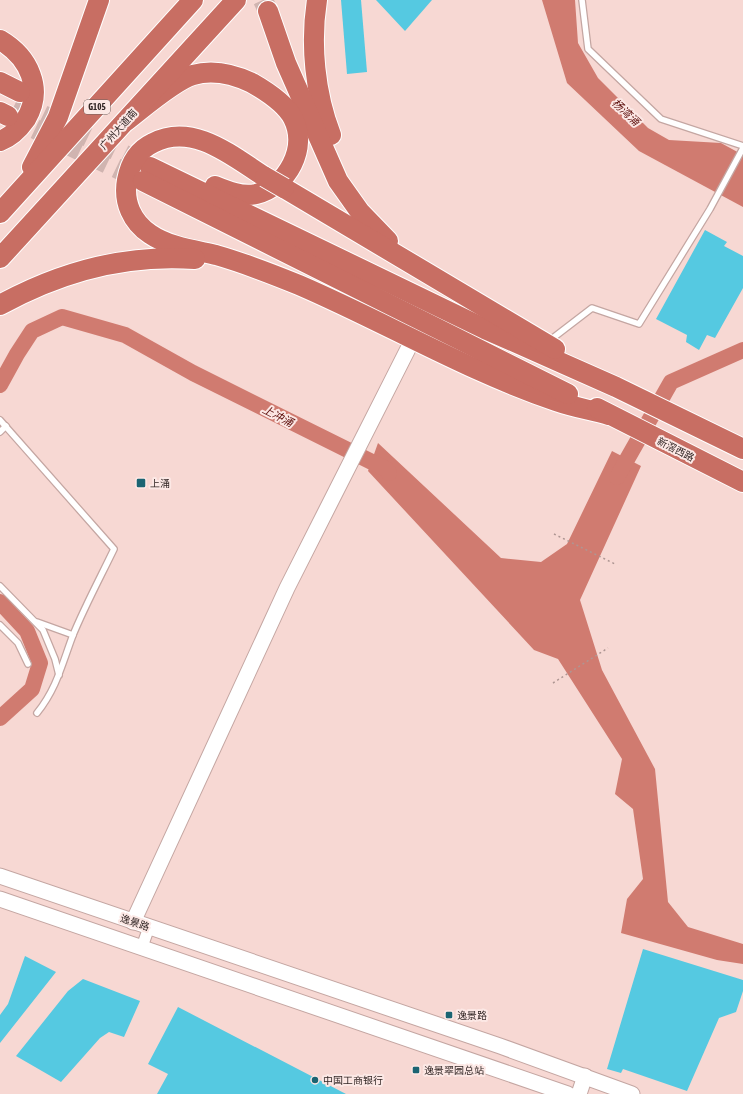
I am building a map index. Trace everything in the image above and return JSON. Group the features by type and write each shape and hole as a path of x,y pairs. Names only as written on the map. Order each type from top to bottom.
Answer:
{"highway":[{"path":"14,197 41,150 58,116 99,0"},
{"name":"G105","path":"0,213 193,0"},
{"name":"广州大道南","path":"0,258 236,0"},
{"path":"317,0 314,44 321,105 331,137 348,176 392,232 430,268 467,296"},
{"path":"268,11 286,63 331,167 346,194 360,212 386,239 429,272 467,296"},
{"path":"0,40 16,52 25,62 32,77 34,93 30,113 20,128 0,141"},
{"path":"126,121 175,85 192,75 219,72 245,80 278,101 293,117 296,127 298,150 294,162 288,172 280,180 268,189 256,194 244,195 233,193 195,177 149,168"},
{"path":"0,82 9,103"},
{"path":"609,415 557,401 530,391 413,339 299,285 269,273 243,263 160,240 142,228 136,221 127,203 126,195 130,169 139,153 147,146 170,136 183,136 200,139 220,148 265,177 467,296 616,387"},
{"path":"149,168 485,329 616,387 743,449"},
{"path":"149,168 609,415"},
{"path":"0,305 43,283 70,274 133,260 161,257 215,261 240,265 269,273"},
{"name":"新滘西路","path":"609,415 678,451 743,482"}],"main road":[{"path":"133,922 287,588 413,339"},
{"name":"逸景路","path":"0,876 585,1076 632,1094"},
{"name":"逸景路","path":"0,899 142,946 568,1094"},
{"path":"579,1094 585,1076"}],"street":[{"path":"142,946 149,927"}],"lane":[{"path":"546,344 592,308 639,324 710,209 743,147 661,119 588,49 582,0"},
{"path":"0,420 114,549 73,635 59,676 48,698 37,713"},
{"path":"0,432 6,426"},
{"path":"0,586 43,630 55,659 59,676"},
{"path":"35,621 73,635"},
{"path":"0,625 20,642 28,664"}],"path":[{"path":"554,534 616,564"},
{"path":"553,683 608,648"}],"water":[{"name":"杨湾涌","path":"542,0 575,0 578,43 598,78 648,128 669,140 721,143 743,155 743,207 639,151 567,83"},
{"path":"378,443 501,558 541,562 567,544 612,451 641,466 580,600 602,670 655,769 668,902 688,927 743,944 743,964 717,960 621,933 627,899 643,879 633,809 615,794 622,759 558,659 534,650 368,471"}],"building":[{"path":"341,0 361,0 367,72 347,74"},
{"path":"376,0 432,0 405,31"},
{"path":"705,230 727,242 724,246 743,256 743,288 715,338 707,335 699,350 686,342 687,335 656,319"},
{"path":"643,949 743,980 743,991 736,1012 719,1018 687,1091 623,1069 621,1073 607,1069"},
{"path":"25,956 56,972 0,1043 0,1015 8,1004"},
{"path":"83,979 140,1001 124,1037 109,1032 100,1038 61,1082 16,1056 68,991"},
{"path":"178,1007 346,1094 157,1094 168,1074 148,1064"}],"waterway":[{"name":"上冲涌","path":"0,385 32,331 62,317 125,335 193,373 386,469 389,473"},
{"path":"617,477 671,382 743,350"},
{"path":"0,602 27,631 40,663 32,689 0,718"}],"tunnel":[{"path":"263,0 268,11"},
{"path":"16,102 150,167"},
{"path":"8,116 143,181"}],"place":[{"name":"上涌","path":"141,483"},
{"name":"逸景路","path":"449,1015"},
{"name":"逸景翠园总站","path":"416,1070"},
{"name":"中国工商银行","path":"315,1080"}]}
